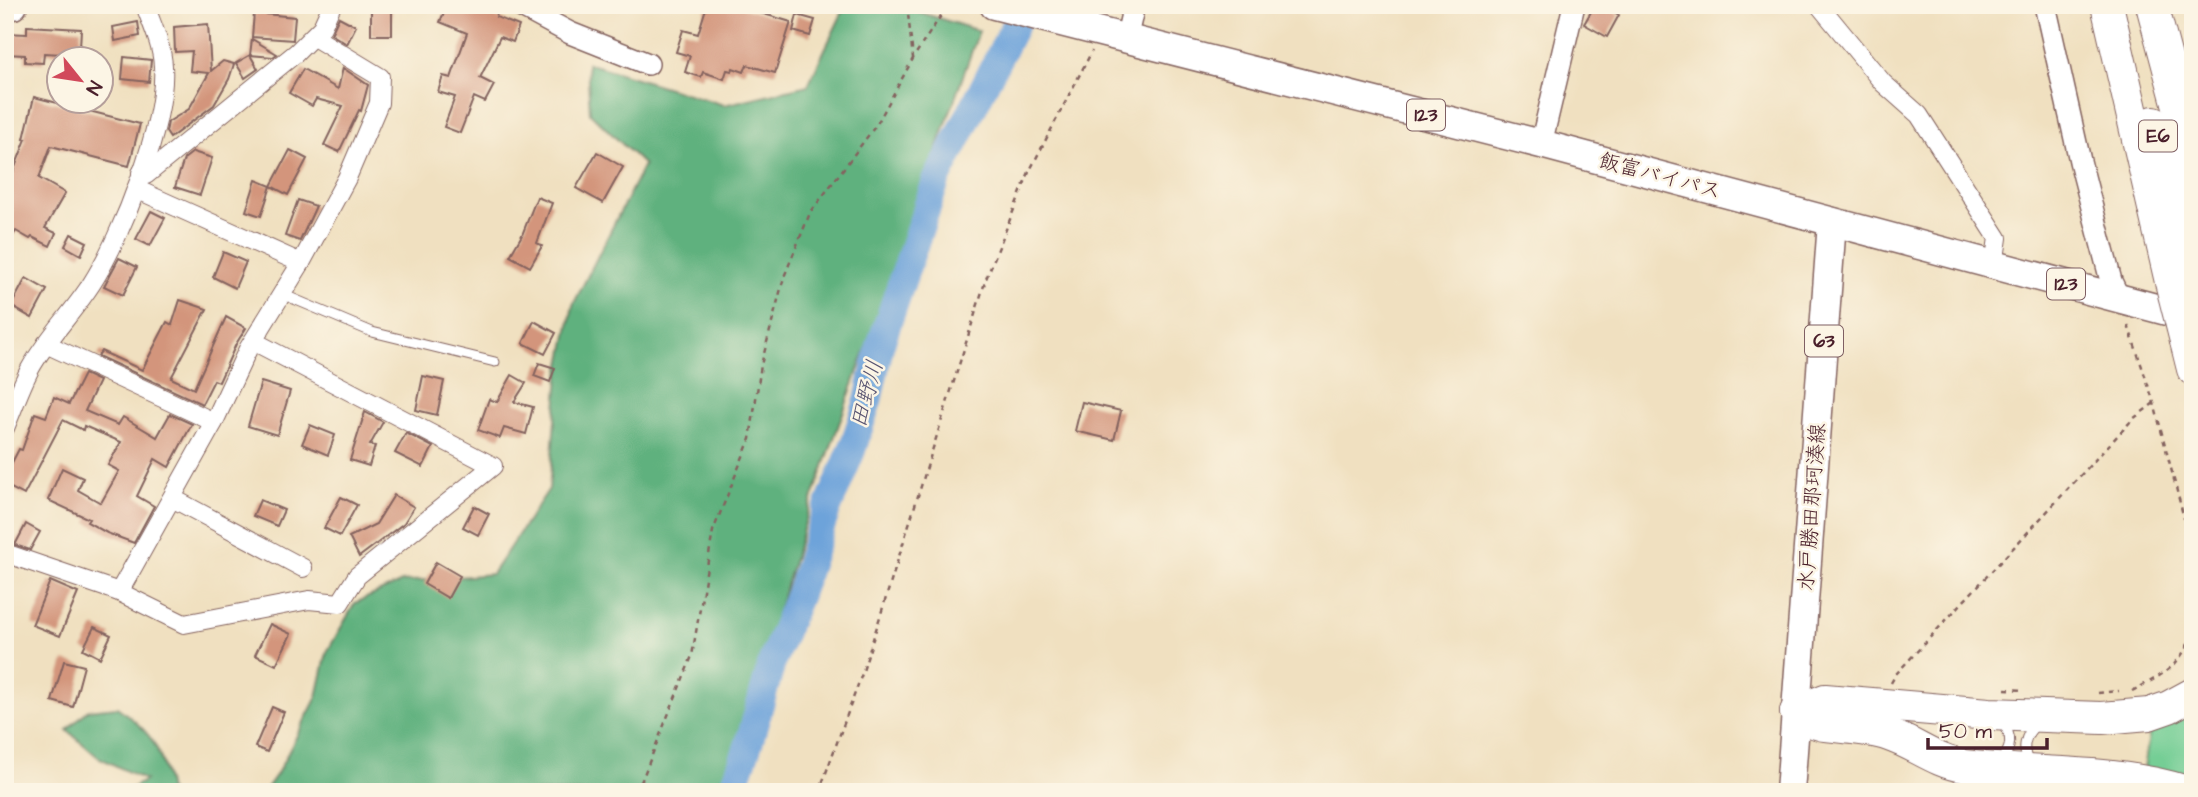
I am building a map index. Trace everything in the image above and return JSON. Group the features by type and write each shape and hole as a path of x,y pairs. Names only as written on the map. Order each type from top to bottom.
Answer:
{"highway":[{"path":"2107,5 2182,274 2190,343"},
{"name":"E6","path":"2123,5 2182,274"},
{"name":"E6","path":"2152,5 2193,159"},
{"path":"2166,5 2193,102"},
{"path":"1796,712 1825,700 1994,702 2058,717 2102,718 2149,714 2193,694"},
{"path":"1796,712 1822,725 1866,729 1886,734 1904,740 1932,756 1959,765 2124,778 2161,783 2187,792"}],"main road":[{"path":"5,5 13,5"},
{"name":"123","path":"994,5 1103,34"},
{"name":"飯富バイパス","path":"1103,34 1541,144 2119,298 2190,343"},
{"name":"水戸勝田那珂湊線","path":"1790,792 1832,222"}],"street":[{"path":"5,428 30,370 93,281 139,181 154,132 163,68 160,47 145,5"},
{"path":"139,181 314,37 332,5"},
{"path":"518,5 570,33 648,64"},
{"path":"1103,34 1134,5"},
{"path":"1541,144 1574,5"},
{"path":"1819,5 1883,83 1919,116 1998,238 1994,265"},
{"path":"2046,5 2084,175 2111,281 2119,298"},
{"path":"119,592 214,422 253,341 301,262 347,178 379,103 380,77 314,37"},
{"path":"139,181 301,262"},
{"path":"5,553 119,592 184,624 309,600 340,603 357,576 493,466 253,341"},
{"path":"46,344 214,422"},
{"path":"172,498 303,568"}],"lane":[{"path":"282,294 372,332 495,362"},
{"path":"1985,768 1999,762 2006,755 2010,740 1994,702"},
{"path":"2039,771 2027,760 2024,752 2027,734 2040,722 2058,717"}],"path":[{"path":"907,5 913,59"},
{"path":"637,792 692,656 713,531 750,439 761,365 784,277 810,213 877,124 913,59 948,5"},
{"path":"819,792 863,671 986,279 1029,172 1103,34"},
{"path":"2119,298 2154,403 2193,554"},
{"path":"1888,690 1896,674 2133,419 2154,403"},
{"path":"2132,691 2160,677 2178,663 2193,633"},
{"path":"1994,702 2012,688 2027,691"},
{"path":"2094,694 2118,691"}],"green space":[{"path":"846,5 897,5 979,31 812,500 723,792 264,792 277,774 317,697 327,652 355,603 402,582 492,574 549,489 559,375 573,305 644,165 590,113 587,63 724,105 808,85"},
{"path":"2193,704 2193,786 2144,769 2151,722"},
{"path":"117,707 139,725 154,743 169,791 172,792 125,792 145,780 98,757 67,730 88,710"}],"building":[{"path":"447,5 483,5 498,10 496,17 519,26 513,42 500,37 480,78 494,85 485,102 474,97 460,133 444,127 455,97 438,92 443,76 451,78 467,33 440,22"},
{"path":"707,5 733,5 791,22 775,73 747,65 744,72 733,68 732,71 727,70 724,79 703,72 701,77 685,72 690,56 676,52 683,30 698,34"},
{"path":"1595,5 1602,5 1619,15 1607,37 1584,24"},
{"path":"371,7 392,7 392,35 371,35"},
{"path":"254,13 295,17 293,40 252,37"},
{"path":"797,15 815,20 810,36 793,31"},
{"path":"339,17 356,26 347,44 331,34"},
{"path":"138,22 140,36 115,41 113,27"},
{"path":"208,24 211,71 223,61 234,64 229,79 214,105 170,138 166,132 168,122 189,109 209,73 190,71 192,51 175,52 174,27"},
{"path":"27,26 81,29 80,46 46,46 43,63 25,62 25,55 5,54 5,33 27,34"},
{"path":"252,39 277,54 273,57 250,55"},
{"path":"250,55 258,69 245,78 236,63"},
{"path":"124,57 151,60 149,82 122,79"},
{"path":"343,68 368,85 361,111 359,110 339,152 324,145 343,106 316,99 312,106 289,93 303,69 338,89"},
{"path":"34,97 46,100 46,116 109,116 140,124 129,166 51,146 39,178 65,193 45,228 56,233 50,246 16,231 5,248 5,223 13,209 5,206 5,193 24,139"},
{"path":"290,150 307,159 288,195 271,186"},
{"path":"193,152 212,158 200,195 175,187 184,159"},
{"path":"597,152 623,167 603,203 576,188"},
{"path":"256,180 271,186 261,216 246,211"},
{"path":"537,197 552,203 537,243 542,246 530,267 510,256 522,235"},
{"path":"298,200 316,206 300,241 285,236"},
{"path":"151,211 165,218 150,246 136,239"},
{"path":"71,234 87,242 81,255 65,246"},
{"path":"223,252 246,262 235,288 213,277"},
{"path":"119,258 137,267 123,295 104,286"},
{"path":"26,278 47,290 32,318 11,306"},
{"path":"180,300 207,309 171,378 194,389 226,317 246,328 219,382 214,380 202,404 98,356 101,351 142,370 167,322 172,325"},
{"path":"534,321 556,333 545,354 523,343"},
{"path":"539,363 555,368 550,382 534,376"},
{"path":"84,374 99,381 85,411 118,425 123,417 157,437 170,414 192,424 169,467 155,459 137,496 154,506 134,543 107,533 87,522 89,519 48,500 62,468 83,478 78,490 101,503 119,471 108,465 121,442 84,426 83,430 63,420 24,495 5,485 5,476 19,449 22,450 35,413 46,417 54,397 69,404"},
{"path":"512,375 526,383 514,402 533,407 526,434 504,428 500,438 478,430 489,399 497,402"},
{"path":"423,376 444,381 437,415 416,410"},
{"path":"261,382 290,391 277,435 248,426"},
{"path":"1082,402 1121,411 1114,440 1075,431"},
{"path":"365,412 383,422 370,445 375,446 369,466 350,460"},
{"path":"310,425 335,435 328,455 302,444"},
{"path":"406,433 433,447 423,467 395,453"},
{"path":"394,495 414,507 404,523 359,557 349,537 376,524"},
{"path":"341,497 357,505 340,536 324,528"},
{"path":"260,500 284,510 277,526 253,516"},
{"path":"474,506 489,514 478,535 463,527"},
{"path":"26,524 40,532 30,550 15,545"},
{"path":"436,562 460,576 448,598 424,584"},
{"path":"50,581 78,593 60,636 32,625"},
{"path":"270,624 291,634 276,665 255,655"},
{"path":"94,627 111,635 100,658 83,649"},
{"path":"64,661 84,666 73,707 52,701"},
{"path":"272,707 284,712 267,752 255,747"}],"waterway":[{"name":"田野川","path":"732,792 773,659 799,594 826,512 852,450 868,401 880,346 936,181 1025,5"}]}
